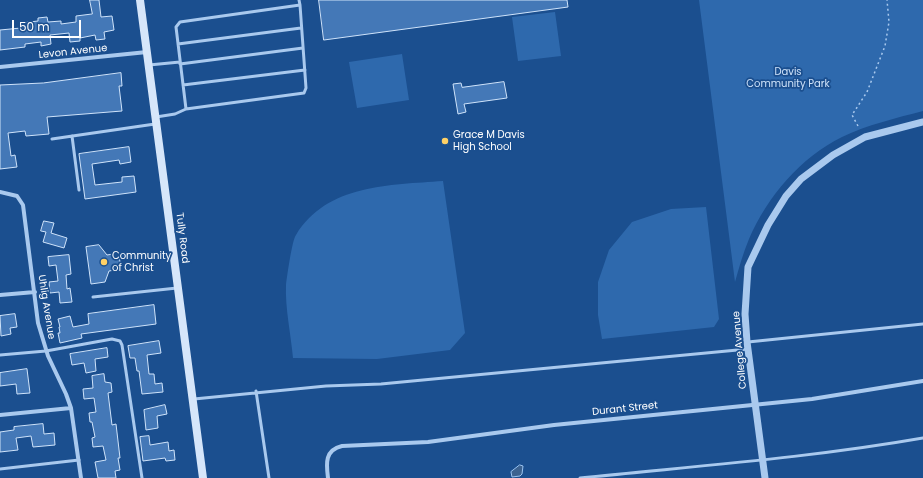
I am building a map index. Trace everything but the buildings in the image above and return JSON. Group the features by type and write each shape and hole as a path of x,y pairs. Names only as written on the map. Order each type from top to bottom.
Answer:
{"main road":[{"name":"Tully Road","path":"140,0 203,478"}],"street":[{"name":"Levon Avenue","path":"0,67 148,52"},
{"name":"College Avenue","path":"765,478 747,346 745,314 748,267 768,225 786,196 801,179 833,154 865,137 923,122"},
{"name":"Uhlig Avenue","path":"0,192 17,196 23,205 38,323 46,350 71,408 81,478"},
{"path":"0,295 35,292"},
{"name":"Durant Street","path":"328,478 326,466 330,452 342,446 428,442 554,425 855,393 923,381"},
{"path":"0,415 71,408"}],"lane":[{"path":"52,139 157,120 186,109 304,93 306,88 299,0"},
{"path":"186,109 176,27 180,22 300,5"},
{"path":"178,44 301,28"},
{"path":"149,66 303,48"},
{"path":"183,85 305,70"},
{"path":"72,136 79,190"},
{"path":"93,297 178,288"},
{"path":"192,399 326,386 381,384 747,346 923,324"},
{"path":"0,355 46,350 112,339 120,341 142,478"},
{"path":"256,392 269,478"},
{"path":"580,478 763,461 873,447 923,438"},
{"path":"0,469 79,460"}],"path":[{"path":"858,126 852,115 867,92 885,46 889,22 887,0"}],"green space":[{"name":"Davis Community Park","path":"699,0 923,0 923,111 871,125 842,137 827,145 799,167 765,208 756,223 745,250 735,282"},
{"path":"555,12 561,56 518,61 512,17"},
{"path":"402,54 409,100 357,108 349,62"},
{"path":"443,181 465,333 450,350 377,359 293,358 287,312 286,285 294,238 309,218 325,206 342,197 361,190 381,186"},
{"path":"706,207 719,319 714,327 602,339 598,315 598,282 609,250 632,222 671,209"}],"shaded area":[{"path":"520,465 523,466 522,474 520,476 512,477 511,472"}],"place":[{"name":"Grace M Davis High School","path":"445,141"},
{"name":"Community of Christ","path":"104,262"}]}
